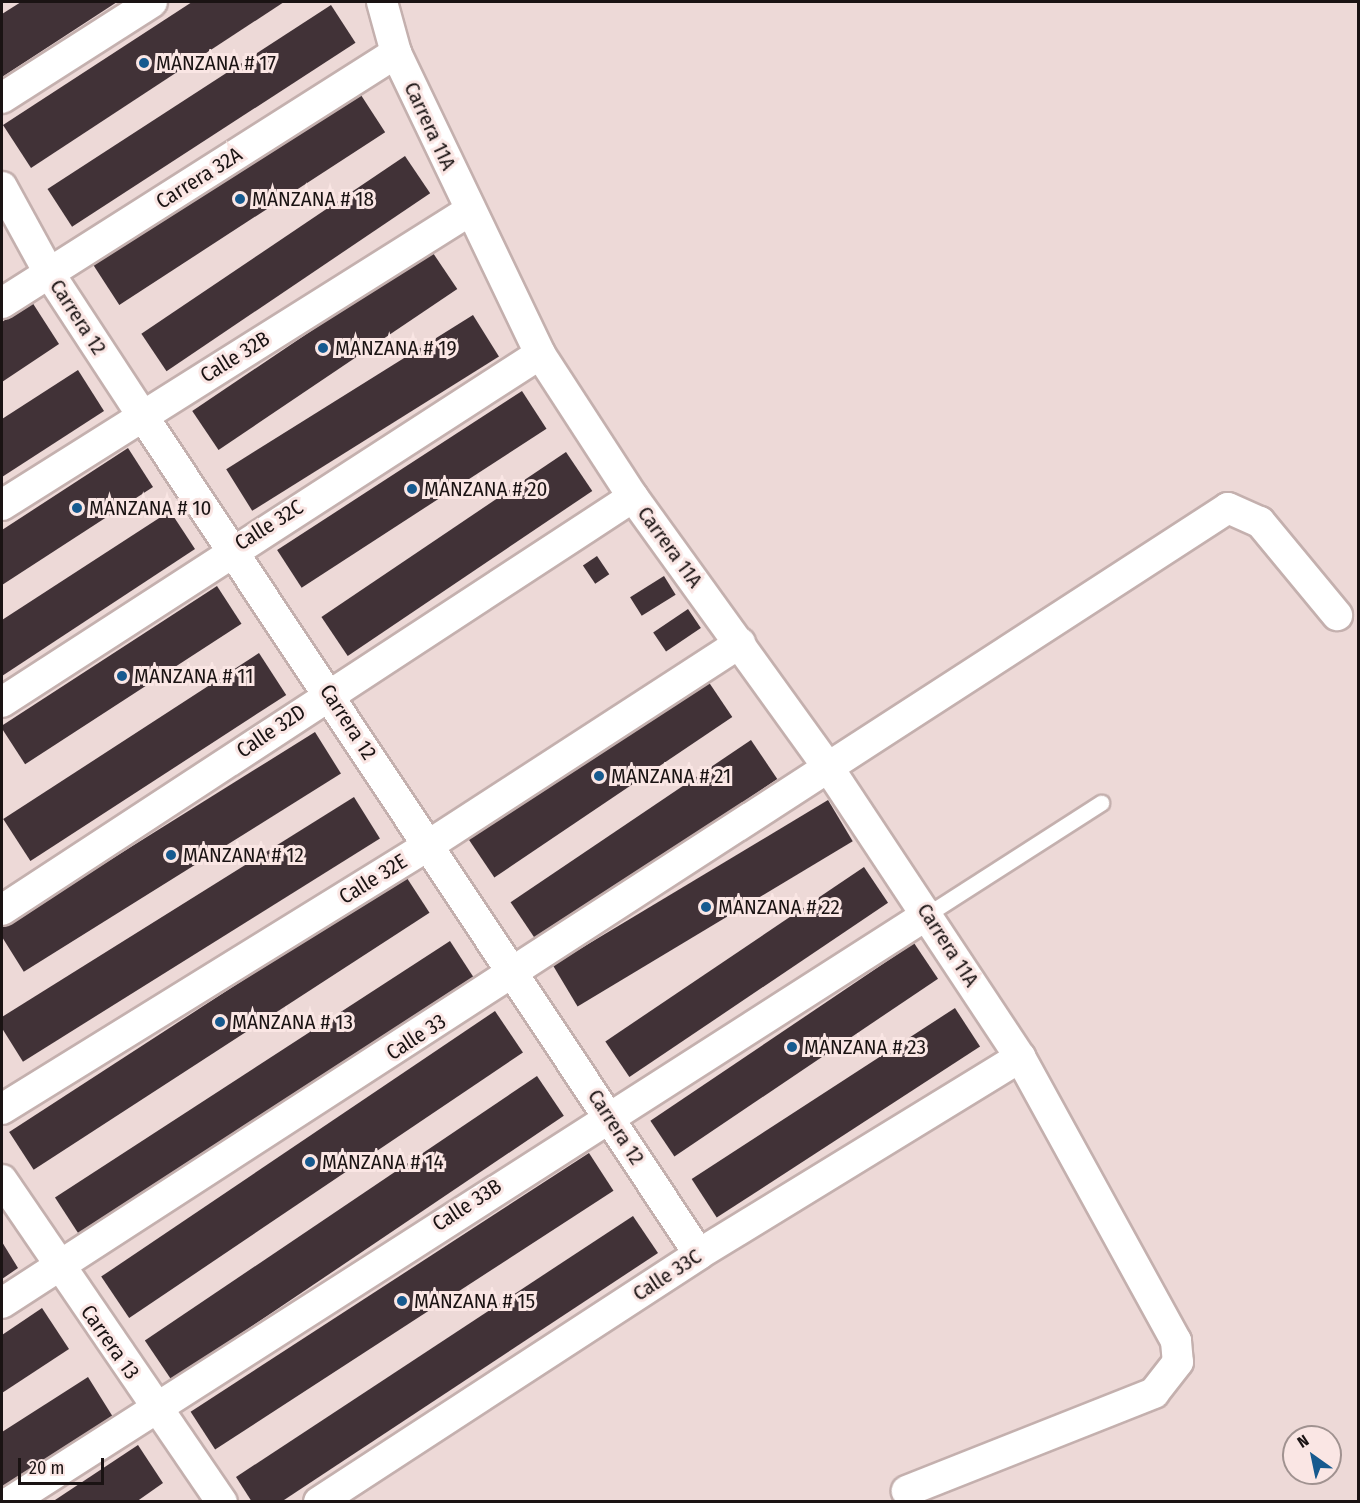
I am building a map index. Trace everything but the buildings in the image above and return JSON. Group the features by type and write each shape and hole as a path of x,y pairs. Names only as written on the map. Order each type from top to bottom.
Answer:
{"street":[{"path":"2,98 152,2"},
{"name":"Carrera 11A","path":"382,2 396,53 469,211 540,354 633,497 830,770 928,914 1020,1058 1176,1341 1178,1362 1154,1393 908,1491"},
{"name":"Carrera 32A","path":"2,303 396,53"},
{"name":"Carrera 12","path":"2,187 49,273 142,415 234,547 699,1254"},
{"name":"Calle 32B","path":"2,505 469,211"},
{"name":"Calle 32C","path":"2,702 234,547 540,354"},
{"name":"Calle 32D","path":"2,910 328,693 633,497"},
{"name":"Calle 33","path":"2,1304 57,1266 830,770 1228,508 1260,522 1337,615"},
{"name":"Calle 32E","path":"2,1109 429,845 740,643"},
{"name":"Calle 33B","path":"10,1502 608,1114 928,914"},
{"name":"Calle 33C","path":"319,1502 699,1254 1020,1058"},
{"name":"Carrera 13","path":"2,1180 57,1266 222,1502"}],"lane":[{"path":"928,914 1101,803"}],"place":[{"name":"MANZANA # 17","path":"144,63"},
{"name":"MANZANA # 18","path":"240,199"},
{"name":"MANZANA # 19","path":"323,348"},
{"name":"MANZANA # 20","path":"412,489"},
{"name":"MANZANA # 10","path":"77,508"},
{"name":"MANZANA # 11","path":"122,676"},
{"name":"MANZANA # 21","path":"599,776"},
{"name":"MANZANA # 12","path":"171,855"},
{"name":"MANZANA # 22","path":"706,907"},
{"name":"MANZANA # 13","path":"220,1022"},
{"name":"MANZANA # 23","path":"792,1047"},
{"name":"MANZANA # 14","path":"310,1162"},
{"name":"MANZANA # 15","path":"402,1301"}]}
